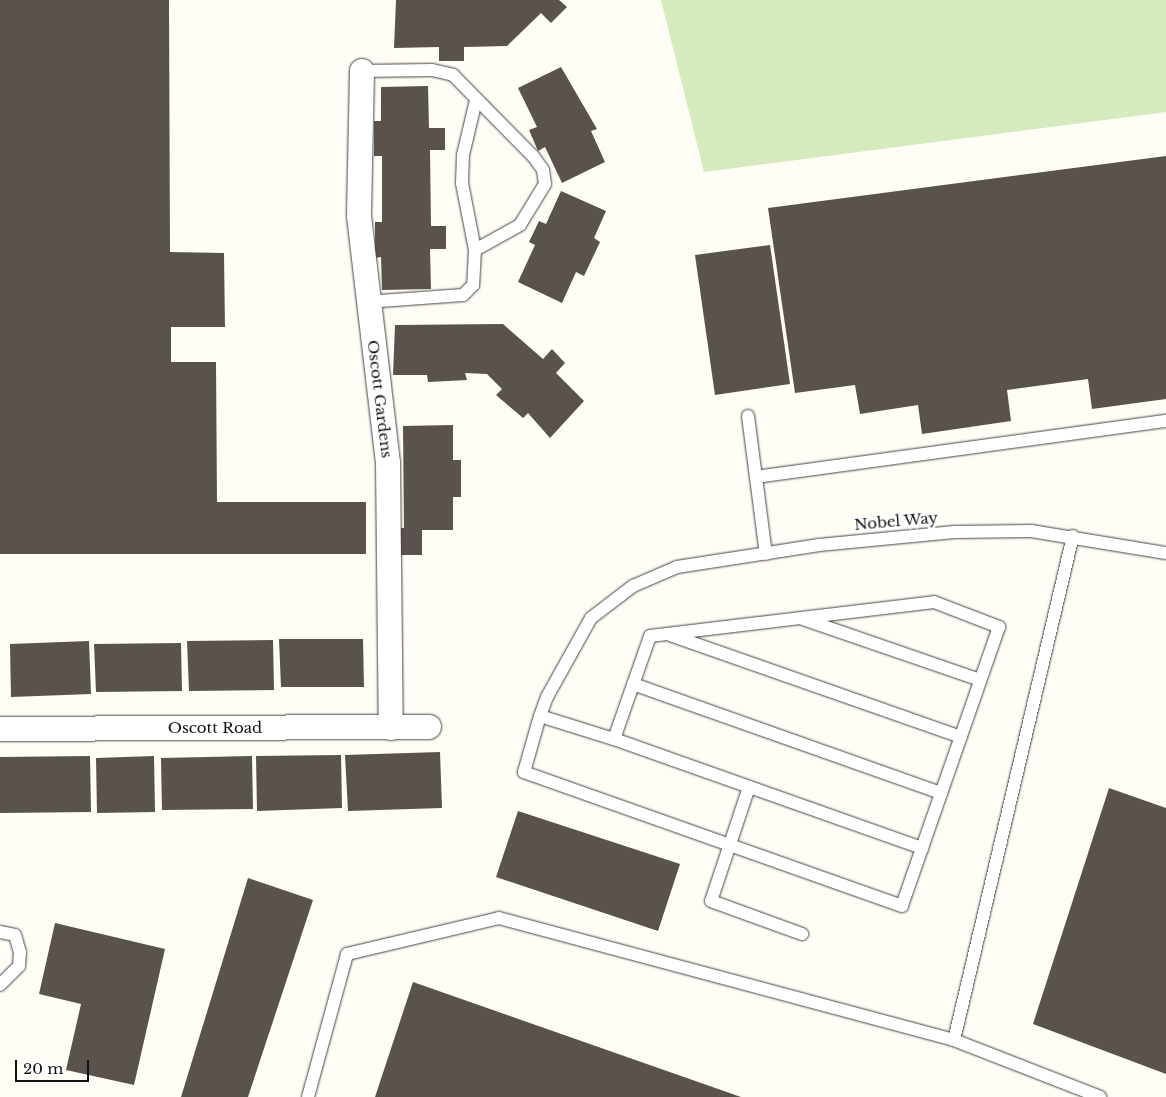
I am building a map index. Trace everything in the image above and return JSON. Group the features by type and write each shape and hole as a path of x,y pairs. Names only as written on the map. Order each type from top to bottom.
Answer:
{"street":[{"name":"Oscott Gardens","path":"362,71 359,216 366,302 388,463 390,728"},
{"name":"Oscott Road","path":"0,728 429,727"}],"lane":[{"path":"362,71 443,71 453,75 533,156 543,170 545,184 520,225 475,250"},
{"path":"366,302 463,295 473,285 475,250 462,183 463,155 476,100"},
{"path":"748,416 766,554"},
{"path":"756,477 1166,421"},
{"name":"Nobel Way","path":"730,845 524,772 547,697 591,618 633,586 677,567 819,545 954,532 1031,531 1073,536 1166,553"},
{"path":"954,1040 1073,536"},
{"path":"614,739 650,636 934,602 999,627 902,906 730,845"},
{"path":"800,618 980,680"},
{"path":"666,634 961,737"},
{"path":"633,684 941,793"},
{"path":"540,716 614,739 922,848"},
{"path":"749,787 711,901 802,934"},
{"path":"308,1097 347,954 499,918 954,1040 1100,1097"},
{"path":"0,932 15,935 20,952 19,966 0,985"}],"green space":[{"path":"661,0 1166,0 1166,112 704,172"}],"building":[{"path":"0,0 169,0 170,252 224,253 225,327 171,327 171,362 216,362 217,502 366,502 366,554 0,554"},
{"path":"396,0 559,0 567,7 551,23 541,13 507,46 464,47 464,61 439,61 439,47 394,48"},
{"path":"561,67 597,129 591,131 605,162 562,183 545,147 538,151 529,130 537,127 518,88"},
{"path":"428,86 429,128 445,128 445,150 430,150 431,226 446,226 446,249 430,249 431,289 382,290 381,257 375,258 375,222 382,222 382,156 374,156 374,121 381,121 381,87"},
{"path":"1166,156 1166,399 1092,409 1088,379 1007,390 1011,421 922,434 918,405 860,414 855,385 795,393 768,208"},
{"path":"561,191 606,211 594,238 600,242 584,276 576,272 562,303 518,282 535,245 529,242 539,221 546,224"},
{"path":"770,245 790,384 715,395 695,255"},
{"path":"503,324 543,359 552,349 565,363 556,373 584,401 550,438 528,413 523,418 496,395 502,389 487,374 465,373 467,380 428,382 427,375 393,375 395,325"},
{"path":"453,425 453,460 461,460 461,497 453,497 453,530 422,530 422,555 397,555 397,528 404,528 403,426"},
{"path":"279,639 363,639 364,687 281,687"},
{"path":"273,640 274,690 189,691 187,641"},
{"path":"89,641 91,694 11,697 10,644"},
{"path":"181,643 182,691 96,692 94,644"},
{"path":"440,752 442,808 348,811 345,755"},
{"path":"341,755 342,808 257,811 256,756"},
{"path":"90,756 91,812 0,813 0,757"},
{"path":"154,756 155,812 97,813 96,758"},
{"path":"252,756 253,809 162,810 161,758"},
{"path":"1109,788 1166,808 1166,1074 1033,1024"},
{"path":"518,811 680,864 658,931 496,877"},
{"path":"248,878 313,900 248,1097 181,1097"},
{"path":"55,923 165,949 134,1085 66,1070 81,1004 39,994"},
{"path":"413,982 741,1097 375,1097"}]}
